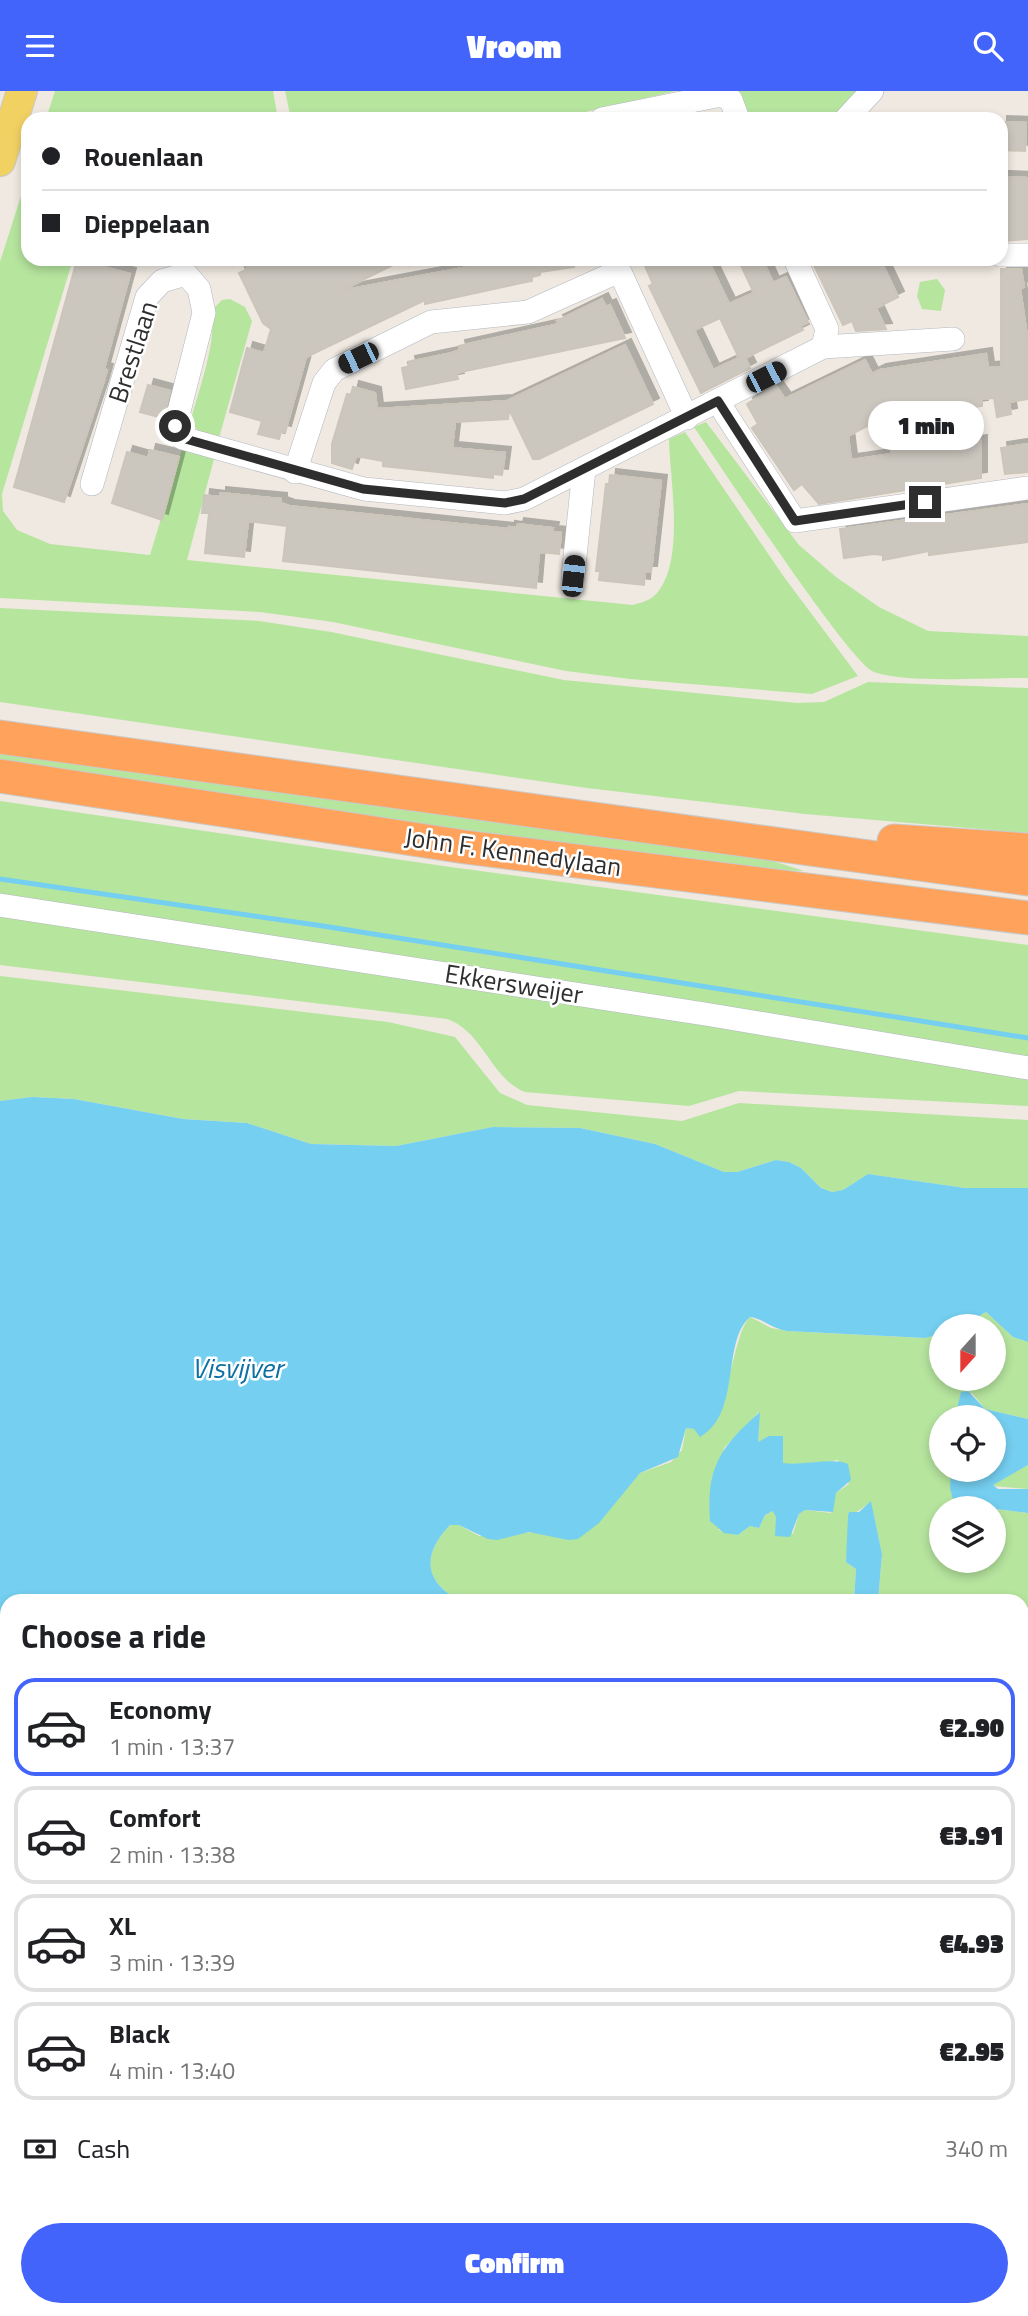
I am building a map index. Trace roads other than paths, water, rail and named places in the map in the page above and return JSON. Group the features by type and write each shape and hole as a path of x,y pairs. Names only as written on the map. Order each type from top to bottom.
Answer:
{"highway":[{"name":"John F. Kennedylaan","path":"0,737 1028,879"},
{"name":"John F. Kennedylaan","path":"0,776 465,847 1028,918"},
{"path":"565,817 1028,850"}],"main road":[{"path":"0,161 22,91"}],"street":[{"path":"852,112 872,91"},
{"path":"637,112 721,95 731,100 735,112"},
{"path":"1008,255 1028,255"},
{"path":"687,418 615,266 528,312 431,322 334,370 324,383 295,472 363,489 505,503 524,499 687,418 823,347 953,339"},
{"path":"798,266 827,329 823,347"},
{"name":"Brestlaan","path":"92,484 148,296 162,281 193,267 204,313 175,426 182,438 295,472"},
{"path":"718,401 795,521 1028,488"},
{"path":"573,576 584,469"},
{"name":"Ekkersweijer","path":"0,905 705,1014 1028,1068"}],"water":[{"name":"Visvijver","path":"32,1097 74,1099 183,1119 247,1123 311,1144 396,1146 493,1127 580,1128 655,1144 724,1172 737,1172 776,1160 789,1162 801,1168 821,1188 832,1192 843,1190 868,1174 965,1188 1028,1188 1028,1342 1013,1337 1006,1331 1006,1314 986,1312 929,1314 929,1337 925,1338 787,1331 750,1317 741,1328 727,1395 713,1426 700,1437 694,1429 686,1428 678,1457 640,1473 599,1523 578,1539 568,1540 529,1532 497,1540 488,1539 459,1525 450,1525 435,1546 431,1557 433,1576 450,1594 0,1594 0,1101"},
{"path":"968,1391 981,1405 958,1405 961,1392"},
{"path":"760,1412 758,1442 769,1436 783,1436 783,1463 835,1461 848,1464 851,1480 836,1493 833,1512 805,1510 799,1514 790,1537 775,1536 776,1517 773,1511 765,1515 759,1528 750,1526 738,1535 724,1533 710,1521 711,1487 718,1460 735,1436"},
{"path":"1006,1414 1028,1419 1028,1465 1006,1478"},
{"path":"950,1482 998,1482 993,1485 998,1489 1028,1489 1028,1513 1006,1510 1006,1496 952,1496"},
{"path":"871,1501 882,1554 879,1594 854,1594 856,1569 846,1562 849,1512 859,1512"}],"waterway":[{"path":"0,879 323,926 1028,1038"}]}
